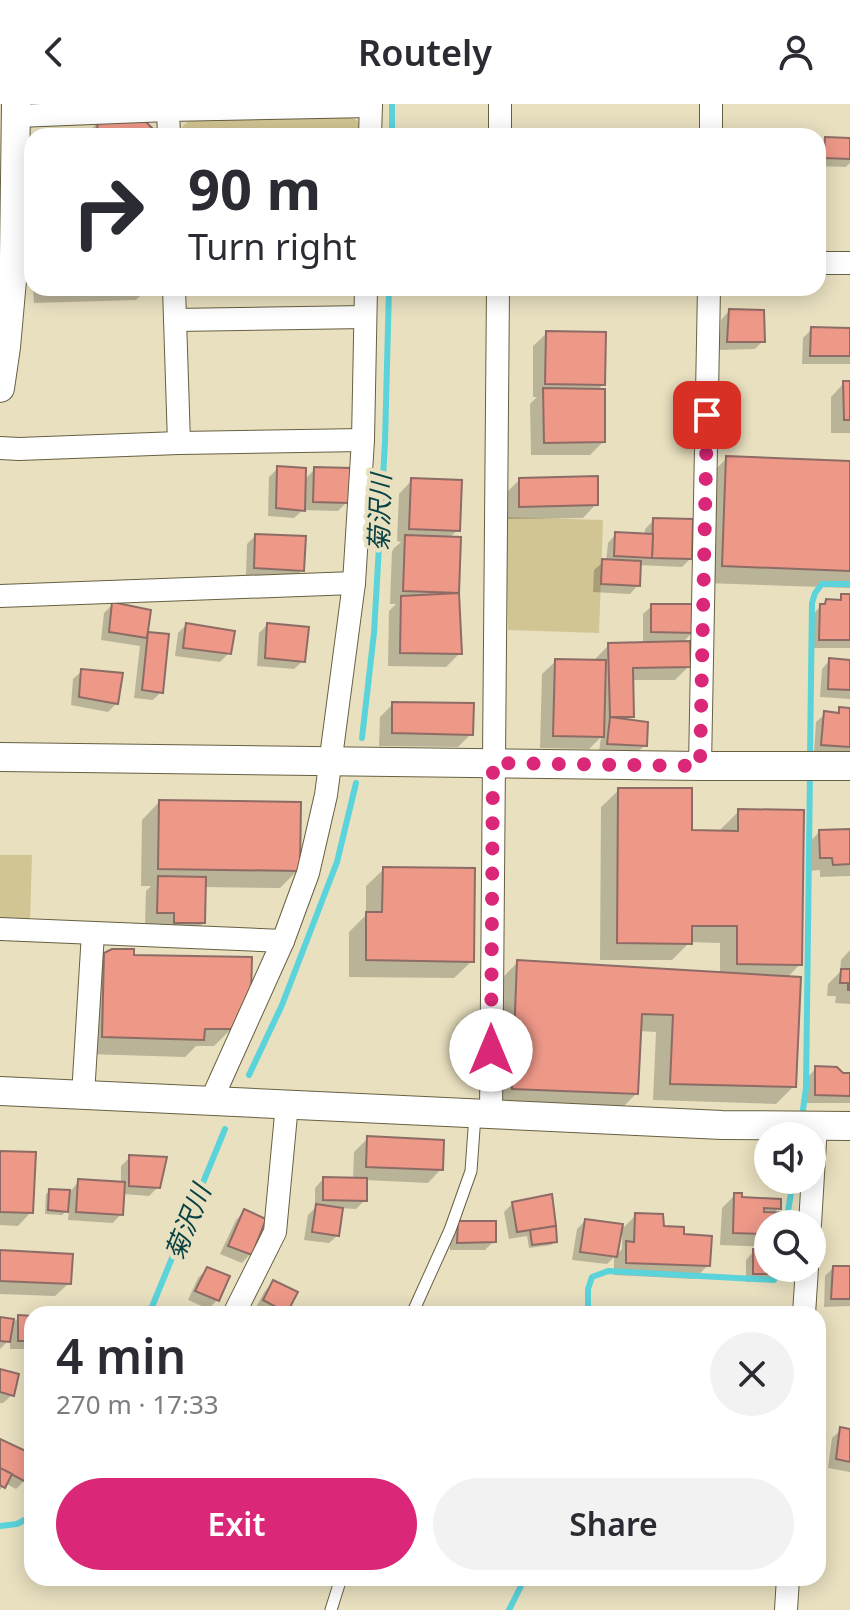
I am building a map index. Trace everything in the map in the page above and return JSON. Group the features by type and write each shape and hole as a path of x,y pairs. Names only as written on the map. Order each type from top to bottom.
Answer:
{"street":[{"path":"500,104 500,128"},
{"path":"711,104 711,128"},
{"path":"0,388 14,258 17,110 371,105 370,128"},
{"path":"168,110 169,128"},
{"path":"826,263 850,263"},
{"path":"174,296 179,443"},
{"path":"211,1101 283,941 308,873 326,795 354,583 363,440 366,296"},
{"path":"483,1114 493,763 498,296"},
{"path":"700,766 709,296"},
{"path":"175,320 365,317"},
{"path":"0,448 363,440"},
{"path":"0,596 354,583"},
{"path":"0,757 850,766"},
{"path":"0,929 283,941"},
{"path":"83,1095 93,933"},
{"path":"0,1091 754,1125"},
{"path":"238,1306 275,1232 287,1104"},
{"path":"826,1125 850,1126"},
{"path":"805,1306 806,1282"},
{"path":"786,1610 788,1586"}],"lane":[{"path":"416,1306 450,1230 471,1171 475,1138 483,1114"},
{"path":"331,1610 338,1586"}],"shaded area":[{"path":"347,115 360,122 360,128 182,128 189,120"},
{"path":"506,517 603,520 599,633 508,630"},
{"path":"0,855 32,855 30,921 0,919"}],"building":[{"path":"142,118 152,128 98,128 97,120"},
{"path":"826,137 850,138 850,159 826,158"},
{"path":"729,309 764,310 765,342 727,342"},
{"path":"811,327 850,328 850,356 810,356"},
{"path":"546,331 606,332 605,385 545,384"},
{"path":"843,381 850,381 850,420 844,420"},
{"path":"543,388 605,389 605,442 544,443"},
{"path":"726,456 850,461 850,571 722,566"},
{"path":"277,466 306,468 305,511 276,508"},
{"path":"314,467 351,468 349,503 313,502"},
{"path":"598,476 598,505 519,507 519,478"},
{"path":"411,478 462,480 460,531 409,529"},
{"path":"653,518 693,519 692,559 652,558"},
{"path":"615,532 653,534 652,558 614,556"},
{"path":"255,534 306,536 304,571 254,568"},
{"path":"405,535 461,537 459,593 403,591"},
{"path":"602,559 641,561 640,586 601,584"},
{"path":"459,593 462,654 400,653 401,596"},
{"path":"841,594 850,594 850,640 819,640 820,604 825,604 826,599 841,600"},
{"path":"112,602 151,610 147,638 109,632"},
{"path":"651,604 695,604 695,633 651,632"},
{"path":"186,623 235,631 231,654 183,648"},
{"path":"267,623 309,627 305,662 265,658"},
{"path":"148,632 169,634 163,693 142,690"},
{"path":"690,641 691,667 633,668 634,717 610,717 608,643"},
{"path":"829,658 850,660 850,690 828,689"},
{"path":"555,659 606,660 604,737 553,736"},
{"path":"81,669 123,673 118,704 79,697"},
{"path":"392,702 474,703 473,735 392,733"},
{"path":"839,707 850,708 850,747 821,745 824,711 839,713"},
{"path":"610,717 648,722 647,746 607,744"},
{"path":"618,788 692,788 692,830 738,831 738,809 804,810 802,965 737,964 737,926 692,926 692,944 617,943"},
{"path":"159,800 301,802 300,871 158,869"},
{"path":"850,829 850,864 833,865 832,858 820,858 819,830"},
{"path":"383,867 475,868 474,962 366,960 366,912 382,912"},
{"path":"158,876 206,877 205,923 174,923 174,913 157,913"},
{"path":"112,949 134,949 134,955 252,957 251,996 233,1029 205,1029 204,1040 102,1037 104,953"},
{"path":"517,960 801,977 796,1087 670,1084 673,1015 642,1014 638,1094 512,1089"},
{"path":"841,969 850,969 850,990 848,983 840,983"},
{"path":"815,1066 837,1067 843,1073 850,1073 850,1096 815,1095"},
{"path":"367,1136 444,1140 443,1170 366,1167"},
{"path":"0,1151 36,1152 33,1213 0,1212"},
{"path":"129,1155 167,1157 160,1188 129,1186"},
{"path":"323,1177 367,1178 367,1201 323,1200"},
{"path":"78,1179 125,1182 123,1215 76,1212"},
{"path":"49,1189 70,1190 68,1212 48,1210"},
{"path":"734,1193 742,1193 742,1197 781,1199 781,1209 754,1210 754,1234 733,1233"},
{"path":"552,1194 556,1226 517,1232 512,1202"},
{"path":"316,1204 343,1208 339,1236 312,1232"},
{"path":"244,1209 266,1219 252,1255 228,1246"},
{"path":"635,1213 663,1214 664,1226 684,1227 684,1234 712,1236 710,1266 626,1263 626,1241 634,1242"},
{"path":"585,1219 623,1224 617,1257 580,1252"},
{"path":"458,1221 496,1221 496,1242 457,1243"},
{"path":"556,1226 557,1242 532,1245 530,1230"},
{"path":"0,1250 73,1254 71,1284 0,1281"},
{"path":"833,1266 850,1266 850,1299 831,1299"},
{"path":"207,1267 230,1276 219,1301 195,1291"},
{"path":"273,1280 298,1292 291,1306 274,1306 263,1300"},
{"path":"18,1315 24,1315 24,1341 18,1341"},
{"path":"0,1317 14,1319 10,1342 0,1341"},
{"path":"0,1369 19,1374 14,1396 0,1392"},
{"path":"840,1427 850,1429 850,1462 836,1459"},
{"path":"0,1439 24,1450 24,1481 0,1468"},
{"path":"0,1468 12,1474 5,1488 0,1485"}],"waterway":[{"name":"菊沢川","path":"392,104 392,128"},
{"name":"菊沢川","path":"362,738 374,633 385,442 389,296"},
{"path":"810,757 812,603 822,584 850,584"},
{"path":"802,1117 806,1088 810,772"},
{"name":"菊沢川","path":"249,1075 282,1005 337,862 356,783"},
{"name":"菊沢川","path":"152,1306 225,1129"},
{"path":"788,1210 791,1194"},
{"path":"588,1306 592,1277 608,1271 754,1279"},
{"name":"菊沢川","path":"0,1526 24,1520"},
{"path":"509,1610 521,1586"}],"route":[{"path":"491,1050 493,763 700,766 707,415"}]}
